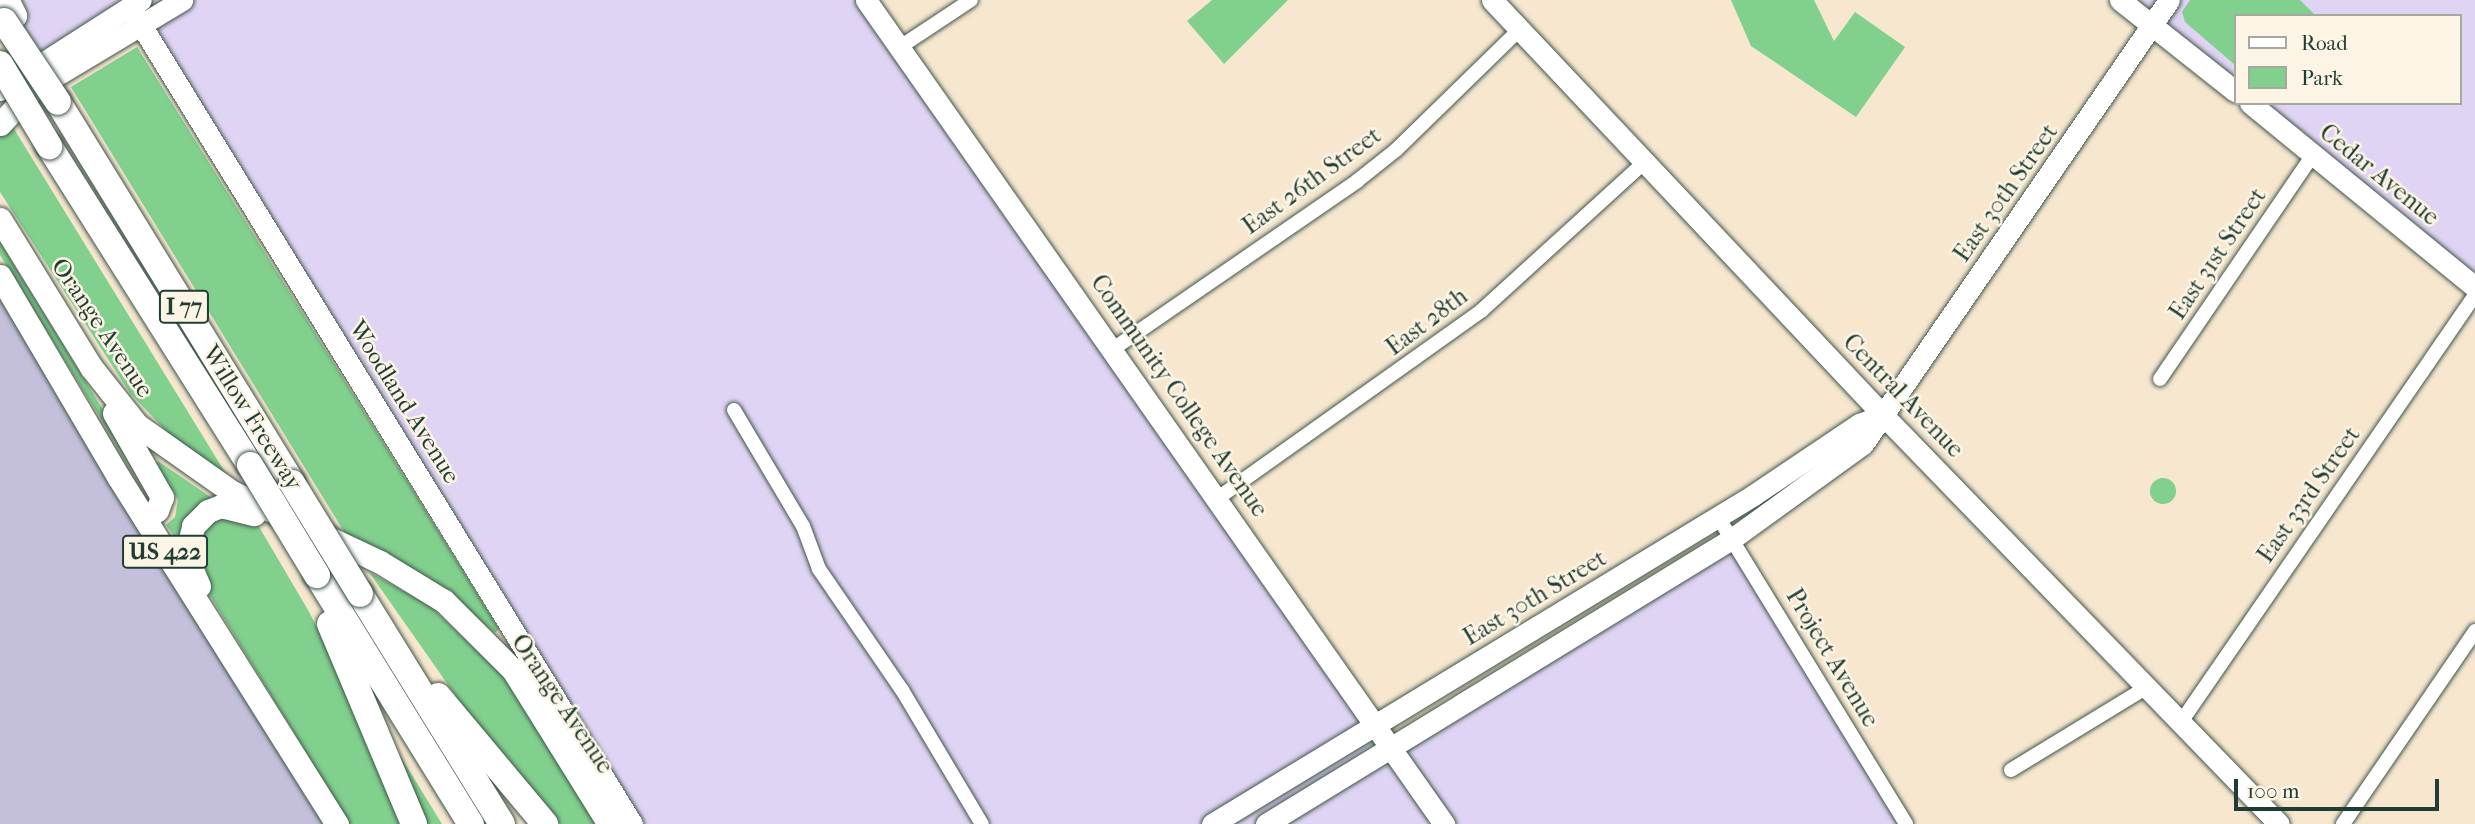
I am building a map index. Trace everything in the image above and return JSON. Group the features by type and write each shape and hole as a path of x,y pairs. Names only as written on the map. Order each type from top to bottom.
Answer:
{"highway":[{"name":"Willow Freeway","path":"6,12 75,131 502,824"},
{"path":"0,64 100,228 158,337 241,461 308,571 471,824"},
{"path":"308,571 414,824"},
{"path":"383,631 545,824"}],"main road":[{"path":"0,79 46,61"},
{"path":"0,124 32,90"},
{"name":"Orange Avenue","path":"0,219 91,368 136,425 164,448 232,492 423,586 480,632 528,692 609,824"},
{"name":"US 422","path":"0,276 145,519 337,824"},
{"path":"91,368 160,492 160,507 145,519"},
{"path":"299,762 267,696 195,579 186,546 197,521 221,506 317,535"}],"street":[{"path":"0,90 46,61 137,11 182,0"},
{"name":"Community College Avenue","path":"866,0 1218,498 1444,824"},
{"path":"900,47 971,0"},
{"name":"Central Avenue","path":"1492,0 1883,415 2279,824"},
{"path":"2120,0 2153,23 2234,90"},
{"name":"East 30th Street","path":"1266,824 1733,538 1863,444 2169,0"},
{"path":"0,110 32,90 137,11"},
{"name":"Woodland Avenue","path":"137,11 632,824"},
{"name":"East 26th Street","path":"1113,349 1367,173 1520,29"},
{"name":"Cedar Avenue","path":"2252,105 2475,286"},
{"name":"East 31st Street","path":"2160,379 2313,155"},
{"name":"East 28th","path":"1218,498 1481,312 1646,161"},
{"name":"East 33rd Street","path":"2181,722 2475,295"},
{"path":"734,410 803,526 819,569 902,690 982,824"},
{"name":"East 30th Street","path":"1212,824 1717,517 1859,424 1883,415"},
{"name":"Project Avenue","path":"1717,517 1733,538 1906,824"},
{"path":"2343,824 2475,631"},
{"path":"2011,770 2147,687"}],"shaded area":[{"path":"6,0 866,0 1392,747 1733,538 1906,824 632,824 131,8 46,61"},
{"path":"2120,0 2475,0 2475,287 2252,105 2461,105 2461,14 2234,14 2234,90"},
{"path":"0,276 337,824 0,824"}],"green space":[{"path":"1212,0 1288,0 1224,64 1187,21"},
{"path":"1731,0 1814,0 1834,41 1855,12 1905,47 1856,117 1751,46"},
{"path":"2190,0 2300,0 2314,14 2234,14 2234,64 2185,22 2182,12"},
{"path":"137,47 499,629 495,633 440,586 348,538 71,87"},
{"path":"11,124 231,482 174,439 130,393 0,192 0,133"},
{"path":"0,242 151,488 151,500 0,255"},
{"path":"158,461 212,498 178,541 166,525 175,517 178,500 156,464"},
{"path":"2163,478 2172,482 2176,491 2172,500 2163,504 2154,500 2150,491 2154,482"},
{"path":"218,515 255,520 308,610 337,666 400,824 350,824 211,597 194,555 198,531"},
{"path":"369,572 430,606 504,677 598,824 560,824 458,699"},
{"path":"399,754 442,824 421,824 395,756"}]}
